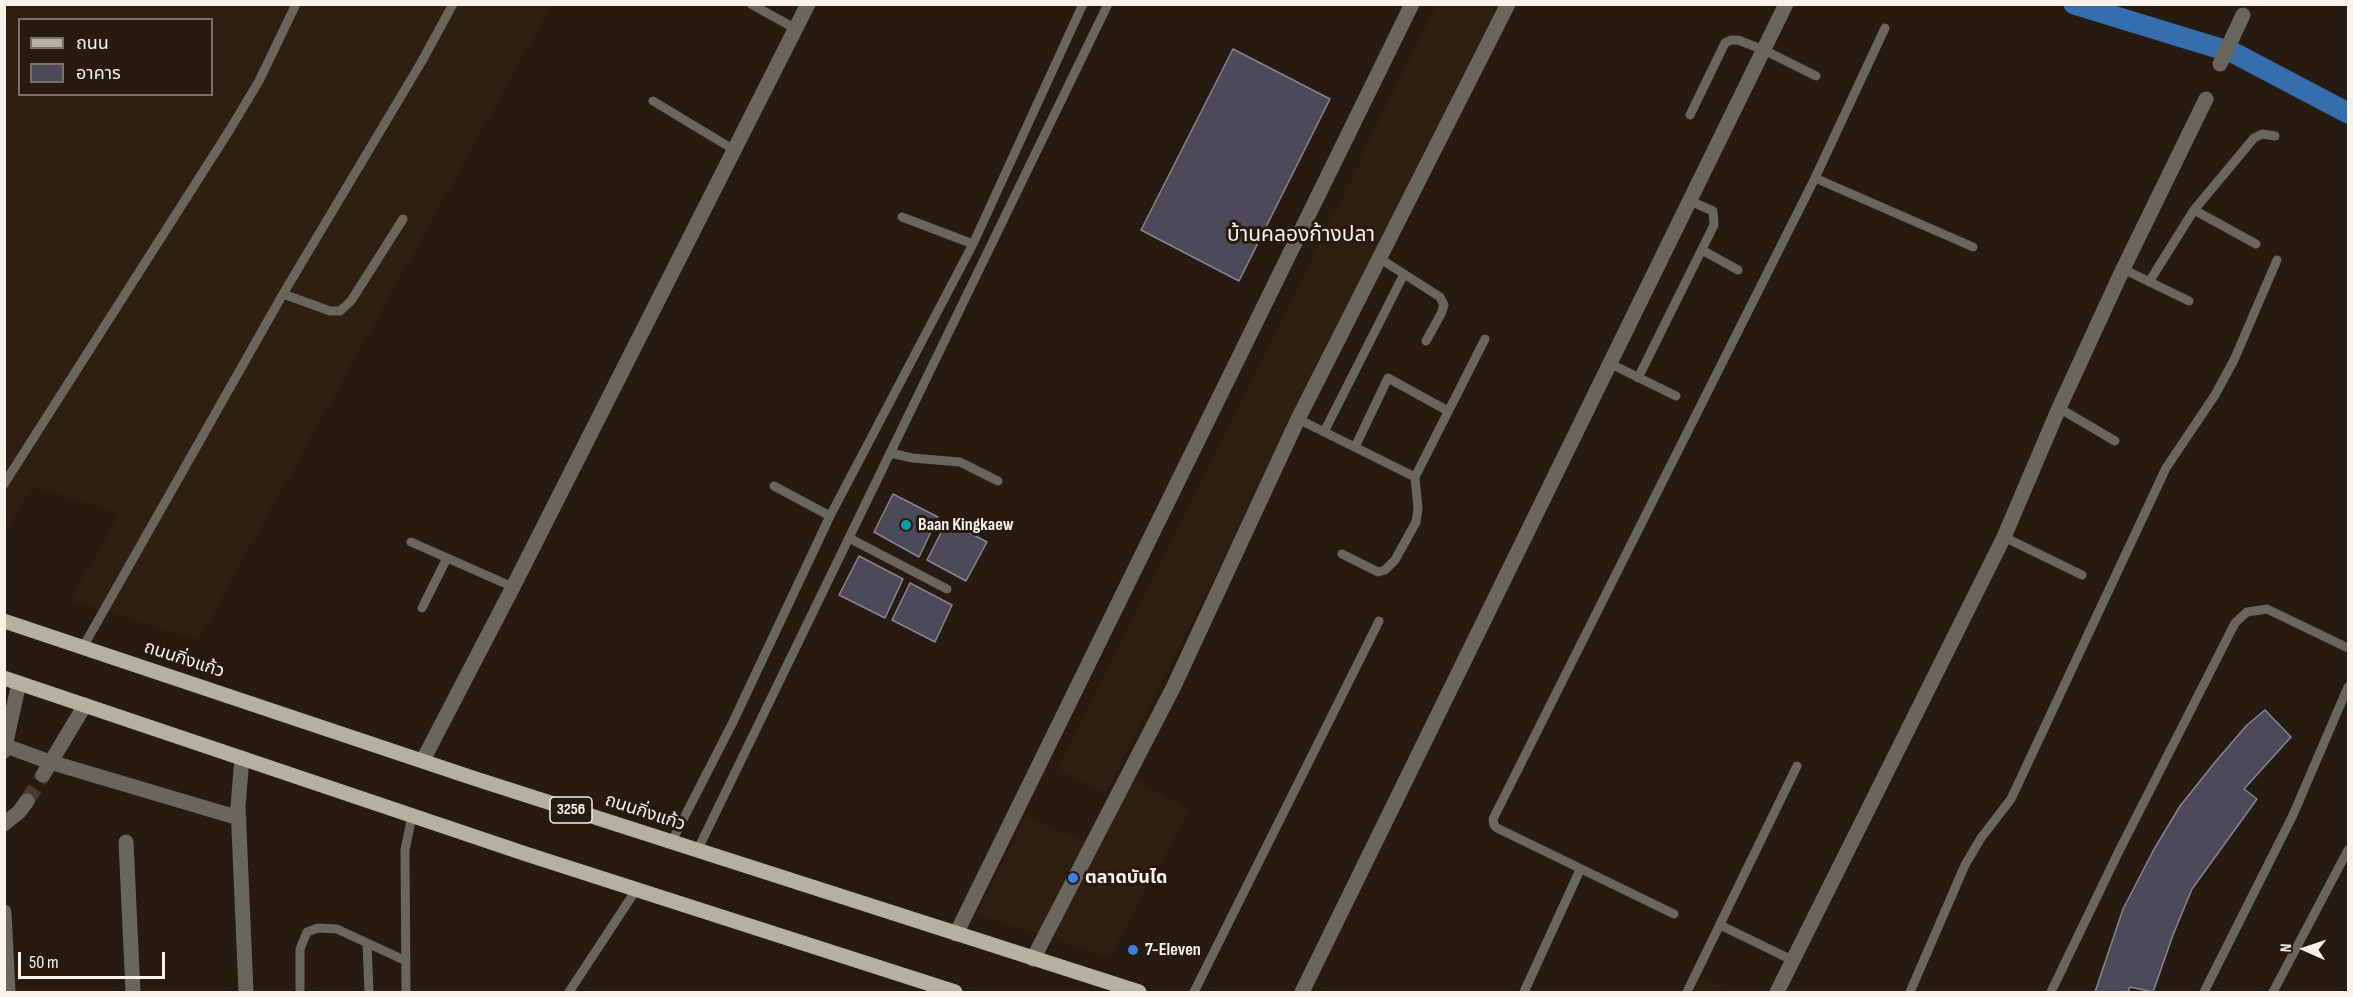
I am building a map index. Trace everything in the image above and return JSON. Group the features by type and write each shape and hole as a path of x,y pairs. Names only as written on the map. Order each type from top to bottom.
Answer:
{"main road":[{"name":"ถนนกิ่งแก้ว","path":"4,621 671,843 1139,993"},
{"path":"12,680 412,816 955,993"}],"street":[{"path":"423,760 736,151 808,4"},
{"path":"956,934 1412,4"},
{"path":"1034,959 1174,686 1298,419 1508,4"},
{"path":"1302,993 1786,4"},
{"path":"2220,64 2243,15"},
{"path":"1777,993 2004,537 2059,408 2123,269 2206,99"},
{"path":"12,680 5,749 47,769 239,818"},
{"path":"47,769 85,705"},
{"path":"242,758 239,818 246,993"},
{"path":"4,824 19,812 27,801"},
{"path":"126,842 133,993"},
{"path":"4,912 8,993"}],"lane":[{"path":"4,484 229,131 259,81 297,4"},
{"path":"83,647 283,294 422,61 453,4"},
{"path":"751,4 796,29"},
{"path":"671,843 732,724 830,516 973,244 1083,4"},
{"path":"697,850 1108,4"},
{"path":"1674,914 1497,828 1493,819 1815,178 1885,28"},
{"path":"1690,115 1725,44 1731,40 1738,40 1764,50 1816,76"},
{"path":"654,101 736,151"},
{"path":"2149,282 2194,210 2254,138 2262,135 2275,136"},
{"path":"1815,178 1972,247"},
{"path":"1638,378 1714,225 1713,211 1690,201"},
{"path":"2194,210 2256,244"},
{"path":"902,216 973,244"},
{"path":"283,294 330,311 340,310 351,301 403,219"},
{"path":"1702,250 1738,270"},
{"path":"1379,258 1440,297 1444,305 1426,341"},
{"path":"1910,993 1965,865 1981,838 2011,799 2166,468 2215,395 2234,360 2277,260"},
{"path":"2123,269 2189,301"},
{"path":"1324,432 1404,274"},
{"path":"1342,554 1378,572 1385,570 1395,560 1416,522 1418,509 1415,477 1485,339"},
{"path":"1611,364 1676,396"},
{"path":"1355,447 1388,378 1448,411"},
{"path":"2059,408 2115,441"},
{"path":"1298,419 1415,477"},
{"path":"891,453 912,458 960,462 998,481"},
{"path":"774,486 830,516"},
{"path":"849,537 947,589"},
{"path":"2004,537 2082,574"},
{"path":"411,542 513,587"},
{"path":"422,608 447,558"},
{"path":"2051,993 2119,851 2235,622 2247,612 2268,609 2349,648"},
{"path":"1194,993 1379,621"},
{"path":"2204,993 2293,815 2349,687"},
{"path":"1687,993 1797,766"},
{"path":"406,993 405,850 412,816"},
{"path":"2273,993 2349,850"},
{"path":"1524,993 1580,870"},
{"path":"569,993 636,890"},
{"path":"1720,925 1792,960"},
{"path":"300,993 300,949 307,932 318,928 337,929 406,961"},
{"path":"367,943 369,993"}],"shaded area":[{"path":"4,5 551,5 198,640 71,600 120,513 33,487 5,532"},
{"path":"1438,5 1506,5 1105,793 1058,768"},
{"name":"ตลาดบันได","path":"1123,773 1189,810 1110,957 977,914 1026,816 1086,843"},
{"path":"1701,978 1732,992 1694,992"}],"building":[{"path":"1233,49 1330,99 1239,281 1141,230"},
{"name":"Baan Kingkaew","path":"893,494 938,517 919,557 874,532"},
{"name":"Baan Kingkaew","path":"947,521 987,542 966,581 927,560"},
{"name":"Baan Kingkaew","path":"859,556 903,579 885,618 839,595"},
{"name":"Baan Kingkaew","path":"910,583 952,605 935,642 892,620"},
{"path":"2265,710 2291,737 2244,789 2257,799 2192,889 2153,992 2130,987 2128,992 2095,992 2123,909 2153,851 2180,806 2247,725"}],"waterway":[{"path":"2074,4 2234,53 2348,113"}],"tunnel":[{"path":"27,801 43,775"}],"place":[{"name":"Baan Kingkaew","path":"906,525"},
{"name":"ตลาดบันได","path":"1073,878"},
{"name":"7-Eleven","path":"1133,950"}],"district":[{"name":"บ้านคลองก้างปลา","path":"1301,236"}]}
